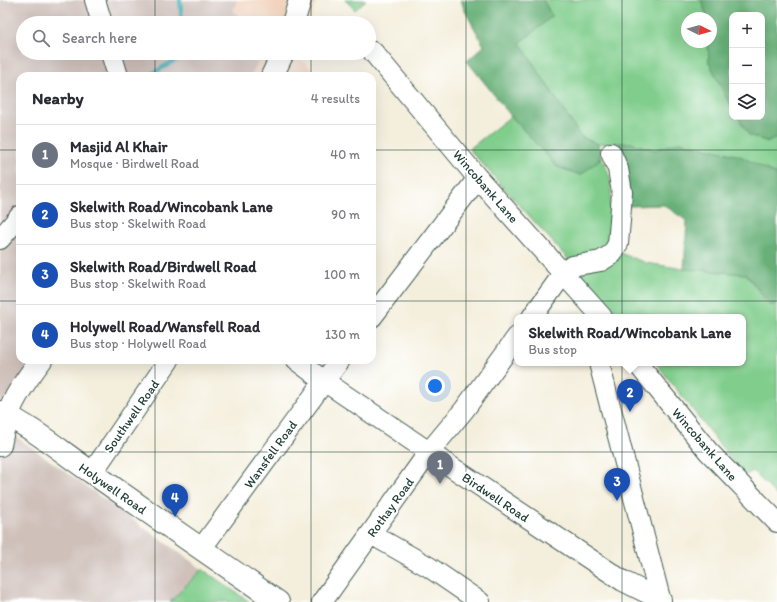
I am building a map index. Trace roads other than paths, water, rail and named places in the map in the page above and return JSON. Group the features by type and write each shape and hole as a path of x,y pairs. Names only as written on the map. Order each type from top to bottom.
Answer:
{"main road":[{"path":"295,16 300,0"},
{"path":"274,72 280,60"},
{"path":"0,445 4,414 38,364"},
{"name":"Holywell Road","path":"4,414 43,438 278,602"}],"street":[{"path":"94,0 100,16"},
{"name":"Wincobank Lane","path":"376,56 478,178 597,314"},
{"path":"113,60 117,72"},
{"path":"534,314 563,274 572,266 602,261 612,254 618,244 622,192 618,169 612,153"},
{"path":"376,312 478,178"},
{"path":"0,239 16,221"},
{"name":"Rothay Road","path":"322,602 429,452 464,410 514,341"},
{"name":"Southwell Road","path":"92,473 167,364"},
{"name":"Birdwell Road","path":"301,364 429,452 623,581 661,601"},
{"name":"Wansfell Road","path":"201,549 337,364"},
{"path":"600,366 661,601"},
{"name":"Wincobank Lane","path":"639,366 708,451 777,522"},
{"path":"371,534 429,567 480,602"}],"waterway":[{"path":"180,0 181,16"},
{"path":"156,72 175,60"}],"place":[{"name":"Skelwith Road/Wincobank Lane","path":"630,412"},
{"name":"Masjid Al Khair","path":"440,484"},
{"name":"Skelwith Road/Birdwell Road","path":"617,501"},
{"name":"Holywell Road/Wansfell Road","path":"175,517"}]}
